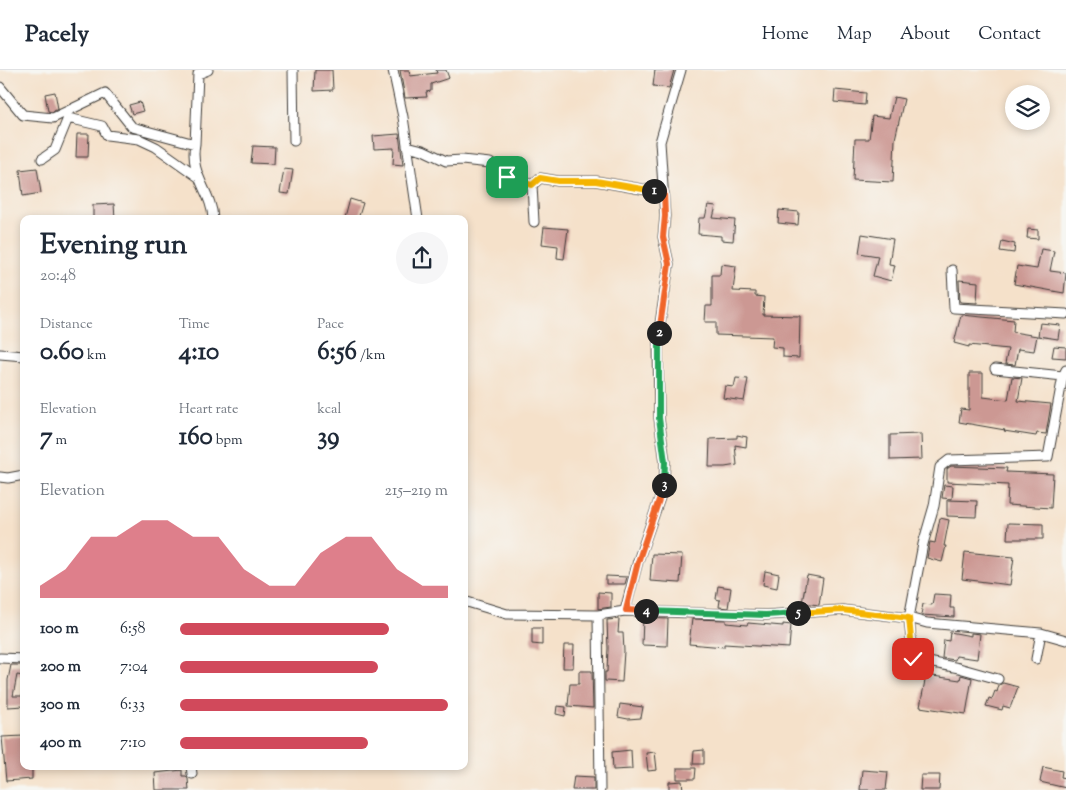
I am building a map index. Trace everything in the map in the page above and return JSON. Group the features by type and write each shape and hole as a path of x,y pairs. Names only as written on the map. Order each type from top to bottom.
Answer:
{"street":[{"path":"208,70 198,74 193,154 197,176 213,215"},
{"path":"293,70 294,141"},
{"path":"393,70 417,215"},
{"path":"626,610 638,562 664,486 665,462 659,418 658,337 669,264 663,237 665,216 660,142 681,70"},
{"path":"0,87 23,114 53,118 105,93 132,127 195,144"},
{"path":"42,159 55,150 68,118 102,126 107,135 139,139 156,147 197,176"},
{"path":"407,146 423,150 446,161 462,160 490,164 507,177 532,185"},
{"path":"532,185 540,178 558,181 596,181 664,192"},
{"path":"532,185 534,222"},
{"path":"952,270 954,308 1066,314"},
{"path":"0,354 20,356"},
{"path":"995,369 1064,373 1048,458 949,460 940,467 934,506 923,544 909,618 913,659 959,668 998,679"},
{"path":"0,476 8,478 20,476"},
{"path":"468,602 507,614 598,615 626,610 766,615 842,610 909,618 944,625 1041,633 1066,640"},
{"path":"598,615 600,790"},
{"path":"1036,659 1041,633"},
{"path":"0,658 20,658"}],"building":[{"path":"315,70 332,70 333,90 314,91"},
{"path":"400,70 409,70 410,76 437,73 436,70 446,70 449,78 431,84 431,91 426,92 427,97 405,98"},
{"path":"655,70 674,70 669,88 653,86"},
{"path":"835,90 866,93 865,105 834,102"},
{"path":"55,92 58,109 52,112 48,111 45,94"},
{"path":"894,97 904,99 895,139 893,182 853,180 855,139 869,139 872,116 889,118"},
{"path":"140,102 143,111 132,114 129,105"},
{"path":"77,134 89,134 88,157 76,157"},
{"path":"399,134 403,165 393,164 394,148 374,149 373,136"},
{"path":"253,146 275,147 274,164 251,163"},
{"path":"37,168 41,193 23,196 20,170"},
{"path":"284,169 293,170 289,194 280,193"},
{"path":"350,199 363,203 359,215 346,215"},
{"path":"114,204 115,215 93,215 93,205"},
{"path":"708,205 716,206 713,218 735,220 733,241 721,240 721,236 698,234 699,218 705,218"},
{"path":"779,210 799,212 798,225 778,223"},
{"path":"544,227 568,229 564,259 557,258 558,246 542,244"},
{"path":"1028,229 1038,230 1038,239 1027,238"},
{"path":"862,234 893,239 889,264 895,265 891,281 873,276 878,256 859,253"},
{"path":"1002,241 1015,244 1014,253 1000,251"},
{"path":"1041,249 1054,251 1050,271 1066,273 1064,293 1014,284 1017,266 1037,269"},
{"path":"721,264 736,266 733,291 755,292 755,296 764,297 763,315 800,316 799,358 783,357 783,348 772,347 773,337 716,335 716,322 705,322 706,306 712,306 712,275 720,275"},
{"path":"959,280 978,282 977,303 960,302"},
{"path":"961,315 1014,320 1013,332 1037,336 1034,351 1018,349 1015,365 1005,364 1008,349 969,345 969,347 954,343"},
{"path":"1040,323 1060,325 1058,339 1038,336"},
{"path":"1054,346 1066,347 1066,358 1052,357"},
{"path":"969,373 983,373 983,397 1008,400 1012,377 1022,378 1018,401 1051,404 1046,434 1037,433 1036,436 959,422 961,409 969,410"},
{"path":"736,378 748,379 744,401 723,398 725,386 734,387"},
{"path":"921,434 922,459 890,460 890,435"},
{"path":"737,435 747,437 746,447 735,445 737,465 709,467 710,439 737,438"},
{"path":"951,466 1007,468 1006,472 1053,474 1051,508 1007,505 1008,485 947,482 947,469"},
{"path":"944,485 953,486 952,499 942,498"},
{"path":"947,500 977,501 976,517 947,516"},
{"path":"940,518 949,520 942,562 927,558 930,542 935,543"},
{"path":"1008,523 1043,524 1043,539 1007,539"},
{"path":"965,552 1014,557 1010,585 962,579"},
{"path":"652,554 682,555 680,583 650,581"},
{"path":"765,571 779,574 777,588 763,585"},
{"path":"807,575 823,578 819,605 802,603"},
{"path":"606,576 627,577 625,584 606,584"},
{"path":"718,586 731,588 728,608 719,607 720,600 716,599"},
{"path":"598,592 611,593 611,607 598,609"},
{"path":"934,594 951,595 950,608 954,608 954,617 921,615 923,604 932,605"},
{"path":"643,618 668,619 667,646 642,645"},
{"path":"619,619 618,633 623,633 624,651 622,682 605,681 608,648 607,620"},
{"path":"692,619 726,620 726,623 747,625 748,623 791,625 789,648 724,644 724,647 689,644"},
{"path":"532,628 542,628 542,645 532,644"},
{"path":"950,632 971,636 971,633 980,634 977,659 956,656 955,660 942,658 944,640 949,641"},
{"path":"564,645 574,645 573,668 563,668"},
{"path":"11,665 20,665 20,675 17,675 13,696 20,696 20,706 8,707 8,680"},
{"path":"579,671 592,671 593,708 568,706 570,684 579,684"},
{"path":"926,675 960,680 961,675 972,678 966,714 920,707"},
{"path":"1003,683 1018,687 1010,708 1003,706 1002,710 986,706 989,698 992,699 999,685"},
{"path":"620,704 643,707 641,718 628,719 618,717"},
{"path":"557,706 566,707 565,716 556,714"},
{"path":"20,736 20,770 32,770 32,779 6,781 2,737"},
{"path":"631,750 632,769 613,770 612,752"},
{"path":"704,750 704,764 693,764 694,751"},
{"path":"655,752 657,770 648,771 646,753"},
{"path":"1043,767 1062,771 1061,777 1066,778 1066,788 1040,782"},
{"path":"677,768 696,768 695,779 677,779"},
{"path":"182,770 182,776 186,776 188,779 189,790 156,790 155,773"},
{"path":"862,770 888,772 886,790 860,790"},
{"path":"921,775 940,775 939,790 920,790"},
{"path":"574,776 594,777 594,790 572,790"},
{"path":"682,781 683,790 669,790 669,782"}],"route":[{"path":"507,177 532,185 540,178 558,181 596,181 664,192 665,216 663,237 669,264 658,337 659,418 665,462 664,486 638,562 626,610 766,615 842,610 909,618 913,659"}]}
